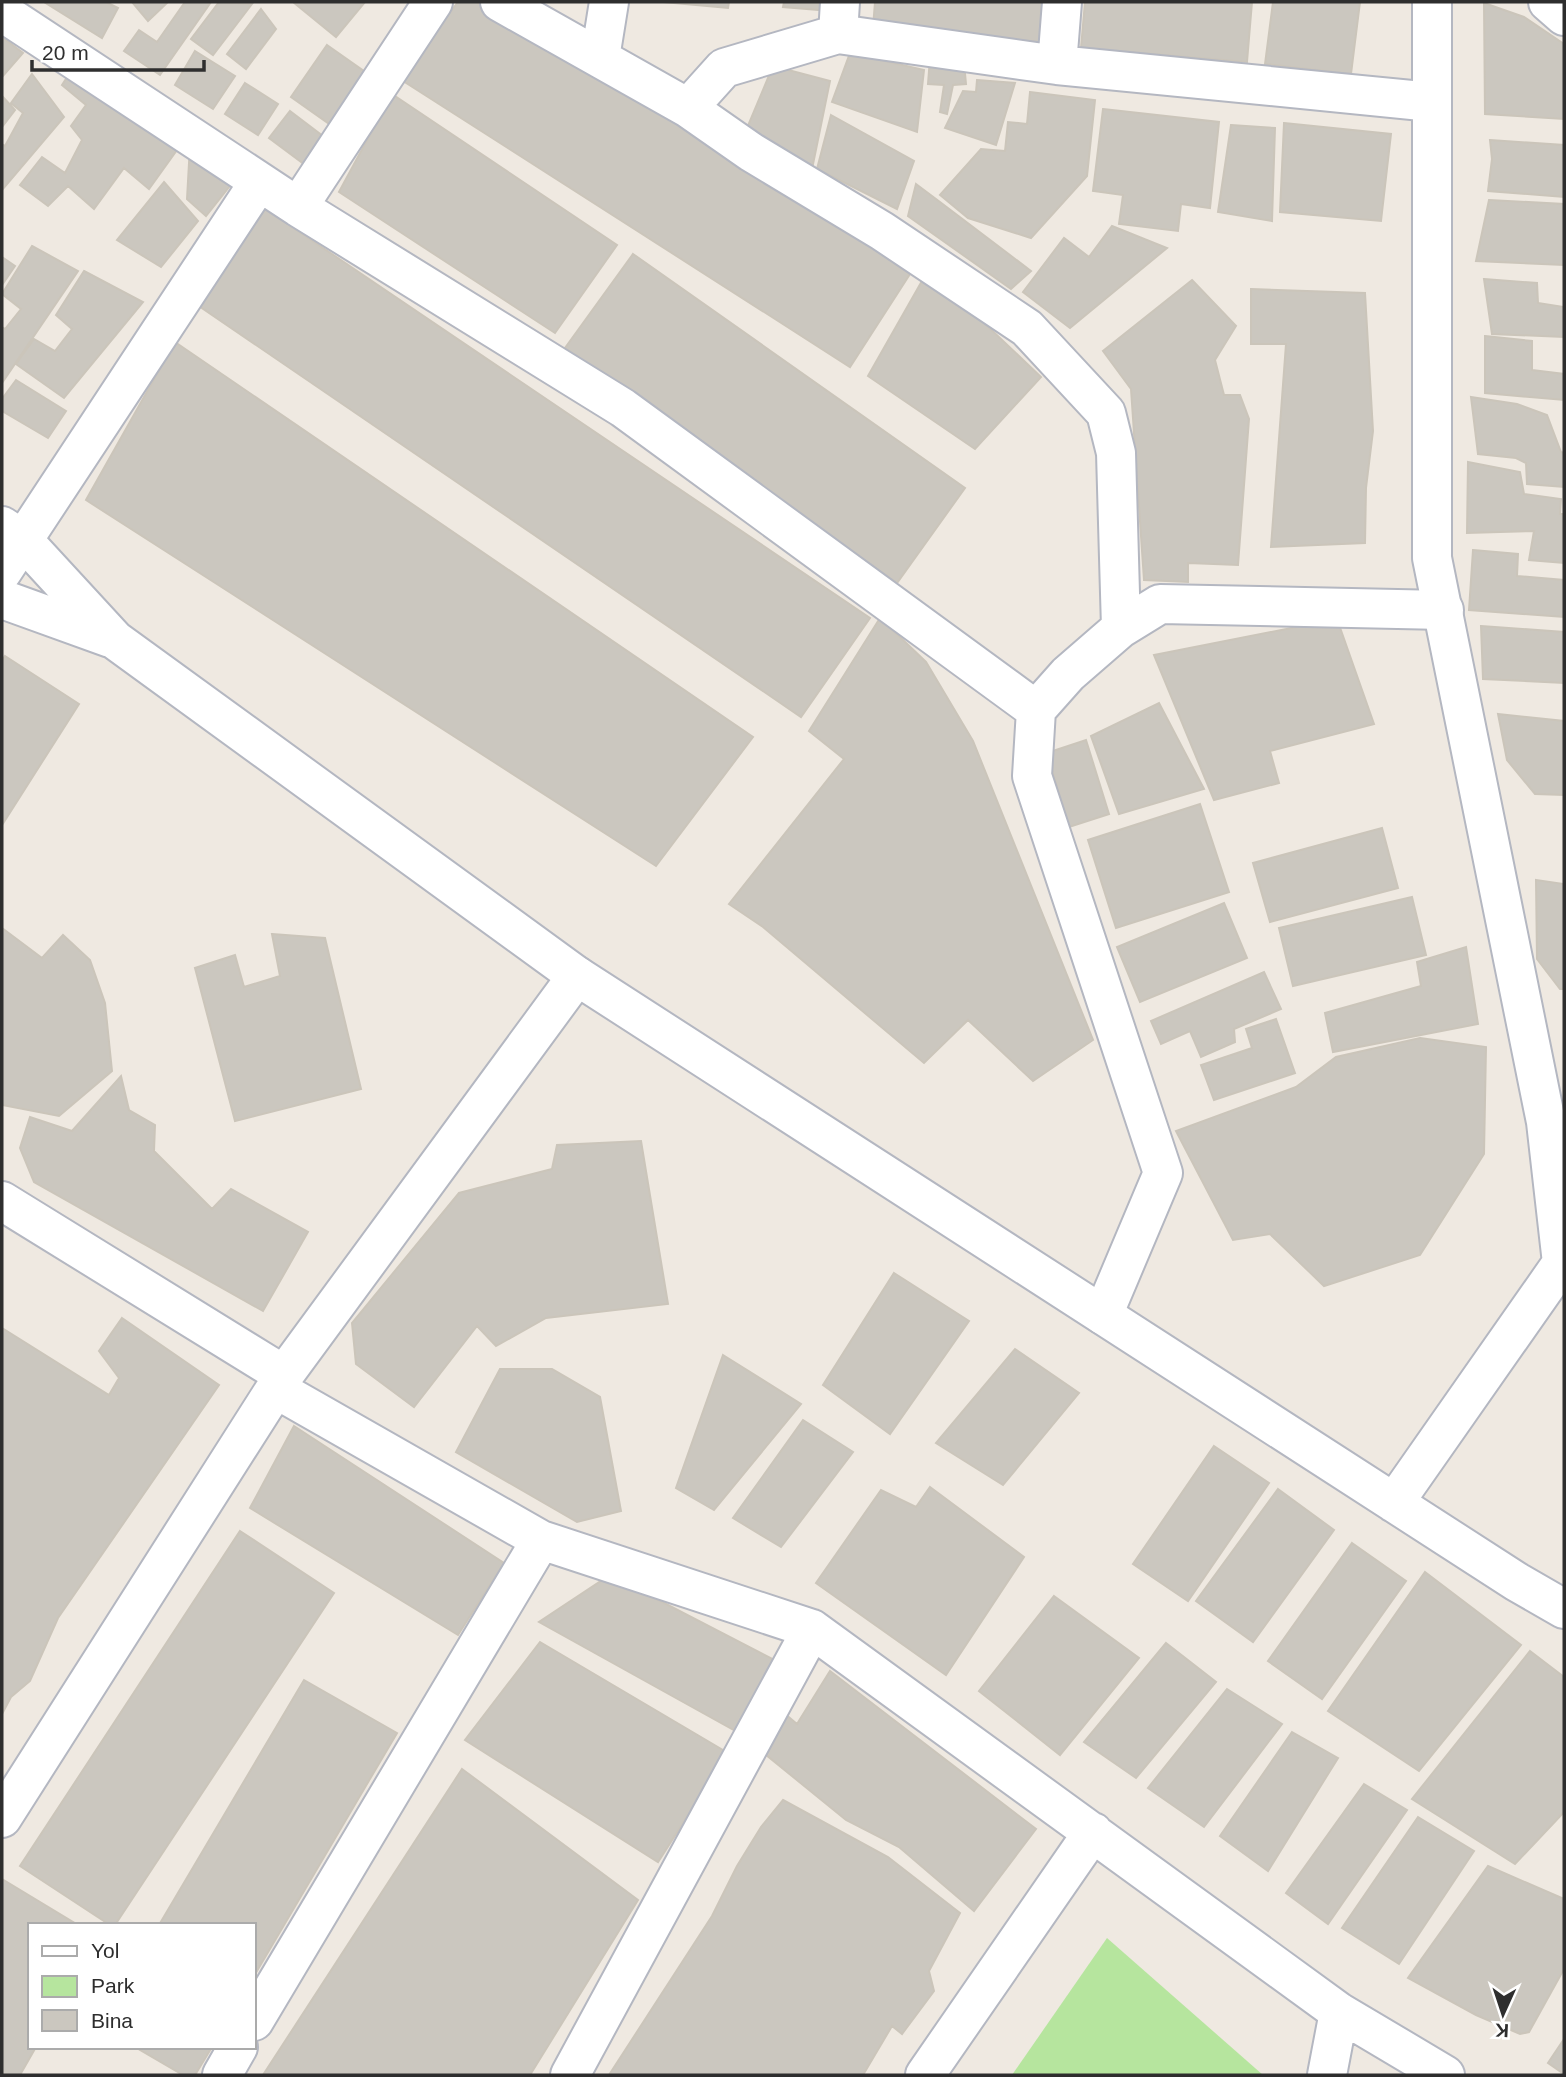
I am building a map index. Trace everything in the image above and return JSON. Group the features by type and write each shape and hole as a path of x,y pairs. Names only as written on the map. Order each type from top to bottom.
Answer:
{"street":[{"path":"298,207 433,2"},
{"path":"499,2 688,108 751,152 881,232 1027,328 1106,413 1116,453 1121,628"},
{"path":"600,58 609,2"},
{"path":"1058,65 1062,2"},
{"path":"1394,1503 1562,1263 1555,1118 1433,558 1432,2"},
{"path":"1548,2 1564,16"},
{"path":"2,12 298,207 623,408 1036,710"},
{"path":"688,108 724,68 839,18 1058,65 1432,102"},
{"path":"2,572 12,532 259,182"},
{"path":"12,532 115,640 577,976 1394,1503 1564,1609"},
{"path":"2,599 115,640"},
{"path":"1103,1315 1163,1173 1032,776 1036,710 1068,674 1121,628 1160,604 1444,610"},
{"path":"2,1818 280,1382 577,976"},
{"path":"8,1217 541,1541 812,1629 1339,2012 1445,2075"},
{"path":"256,2018 541,1541"},
{"path":"570,2075 812,1629"},
{"path":"925,2075 1093,1832"},
{"path":"1327,2075 1339,2012"},
{"path":"222,2075 237,2049"}],"green space":[{"path":"1107,1938 1263,2075 1012,2075"}],"building":[{"path":"44,2 106,2 118,8 102,38"},
{"path":"132,2 168,2 148,21"},
{"path":"185,2 211,2 160,75 124,51 139,30 157,42"},
{"path":"219,2 252,4 213,55 191,39"},
{"path":"293,2 365,2 336,37"},
{"path":"458,2 476,2 754,165 910,274 850,367 400,79"},
{"path":"663,2 729,2 728,8"},
{"path":"784,2 830,2 830,11 783,7"},
{"path":"875,2 1044,2 1040,42 873,28"},
{"path":"1085,2 1252,2 1247,62 1081,48"},
{"path":"1273,2 1360,2 1351,74 1265,64"},
{"path":"1484,3 1524,17 1564,44 1564,119 1485,114"},
{"path":"261,9 276,29 246,69 227,54"},
{"path":"2,37 23,53 2,77"},
{"path":"327,45 371,76 335,128 291,97"},
{"path":"195,51 235,76 213,109 175,85"},
{"path":"850,53 924,70 917,132 832,102"},
{"path":"930,58 964,63 966,84 953,85 947,114 940,112 944,85 928,84"},
{"path":"773,66 830,81 812,169 742,140"},
{"path":"73,68 182,143 149,189 124,168 94,209 68,186 48,206 20,185 42,157 65,173 82,140 71,126 86,105 62,85"},
{"path":"32,74 64,117 2,190 2,144 5,146 23,113 11,103"},
{"path":"977,80 1015,83 996,145 945,128 963,91 976,92"},
{"path":"245,83 278,104 258,135 225,114"},
{"path":"1030,92 1095,100 1087,176 1031,238 968,218 940,195 981,149 1005,151 1008,122 1027,124"},
{"path":"392,94 617,245 555,333 339,192"},
{"path":"2,96 15,110 2,127"},
{"path":"1103,109 1219,122 1210,208 1181,204 1178,231 1119,224 1123,195 1093,191"},
{"path":"290,111 336,146 316,173 269,138"},
{"path":"831,115 914,161 897,209 817,169"},
{"path":"1284,123 1391,134 1381,221 1280,212"},
{"path":"1231,125 1275,128 1272,221 1218,212"},
{"path":"1490,140 1564,145 1564,197 1488,191 1492,159"},
{"path":"190,145 237,177 206,216 187,199"},
{"path":"164,182 198,221 161,267 117,240"},
{"path":"916,184 1031,271 1011,289 908,216"},
{"path":"1489,200 1564,204 1564,265 1476,261"},
{"path":"258,204 870,618 801,717 193,302"},
{"path":"1112,226 1167,248 1070,328 1023,292 1064,238 1089,257"},
{"path":"32,246 78,271 2,383 2,327 5,329 21,309 2,294"},
{"path":"633,254 965,488 897,583 565,348"},
{"path":"2,257 15,266 2,285"},
{"path":"84,271 143,302 64,398 16,364 34,339 55,351 72,329 56,315"},
{"path":"1484,279 1537,283 1538,303 1564,307 1564,337 1492,334"},
{"path":"1192,280 1236,326 1215,360 1224,395 1240,395 1249,419 1238,565 1188,563 1188,582 1144,580 1131,389 1103,351"},
{"path":"922,281 981,320 1041,377 975,449 868,376"},
{"path":"1251,289 1365,293 1373,431 1366,488 1365,543 1271,547 1286,344 1251,344"},
{"path":"1485,336 1532,341 1532,370 1564,374 1564,400 1485,393"},
{"path":"175,342 753,737 656,866 86,500"},
{"path":"16,380 66,411 48,438 2,411 2,399"},
{"path":"1471,397 1517,404 1547,415 1561,452 1564,453 1564,487 1527,484 1526,463 1516,458 1478,454"},
{"path":"1468,462 1520,472 1524,494 1561,499 1560,514 1564,514 1564,563 1529,560 1534,531 1467,533"},
{"path":"1473,550 1518,554 1517,576 1564,580 1564,617 1469,610"},
{"path":"880,618 926,662 973,741 1093,1040 1033,1081 968,1020 924,1063 763,927 729,904 844,759 809,731"},
{"path":"1337,619 1374,724 1270,751 1279,783 1214,800 1154,655"},
{"path":"1481,626 1564,632 1564,683 1483,679"},
{"path":"5,656 79,704 2,825 2,661"},
{"path":"1159,703 1204,789 1119,814 1091,736"},
{"path":"1498,714 1564,721 1564,795 1535,794 1507,760"},
{"path":"1086,740 1109,814 1069,827 1047,753"},
{"path":"1200,804 1229,892 1116,928 1088,840"},
{"path":"1382,828 1398,888 1270,922 1253,863"},
{"path":"1536,880 1564,884 1564,989 1560,989 1537,959"},
{"path":"1412,897 1426,955 1293,986 1279,928"},
{"path":"1224,903 1247,958 1140,1002 1117,947"},
{"path":"2,928 42,958 63,935 90,960 105,1003 112,1071 59,1116 2,1105"},
{"path":"272,934 325,938 361,1089 235,1121 195,968 235,955 244,987 280,976"},
{"path":"1466,947 1478,1024 1333,1052 1325,1013 1421,986 1417,962"},
{"path":"1264,972 1281,1009 1234,1029 1235,1042 1201,1057 1190,1031 1161,1044 1151,1021"},
{"path":"1276,1019 1295,1073 1214,1100 1201,1065 1252,1048 1246,1029"},
{"path":"1420,1038 1486,1047 1484,1154 1420,1255 1324,1286 1270,1234 1233,1240 1176,1131 1296,1087 1336,1057"},
{"path":"121,1076 129,1110 155,1125 154,1151 212,1209 231,1189 308,1232 263,1311 34,1182 20,1148 30,1117 72,1131"},
{"path":"641,1141 668,1304 546,1318 496,1346 477,1326 414,1407 356,1364 352,1323 459,1193 552,1169 557,1145"},
{"path":"894,1273 969,1321 890,1434 823,1385"},
{"path":"122,1318 219,1385 58,1618 30,1681 11,1697 2,1714 2,1328 109,1395 119,1378 99,1351"},
{"path":"1015,1349 1079,1393 1003,1485 936,1443"},
{"path":"723,1355 801,1404 714,1510 676,1488"},
{"path":"500,1369 552,1369 600,1397 621,1511 577,1522 456,1452"},
{"path":"803,1420 853,1452 781,1547 733,1518"},
{"path":"294,1426 504,1563 458,1635 250,1508"},
{"path":"1214,1446 1269,1483 1188,1601 1133,1564"},
{"path":"930,1487 1024,1557 946,1675 816,1583 881,1490 916,1507"},
{"path":"1278,1489 1334,1530 1253,1642 1196,1601"},
{"path":"240,1531 334,1593 116,1923 107,1923 20,1866"},
{"path":"1352,1543 1406,1581 1322,1699 1268,1661"},
{"path":"1425,1572 1521,1645 1419,1771 1328,1711"},
{"path":"610,1575 780,1663 739,1733 539,1622"},
{"path":"1054,1596 1139,1658 1060,1755 979,1691"},
{"path":"540,1642 728,1753 658,1862 465,1740"},
{"path":"1166,1643 1216,1682 1136,1778 1084,1742"},
{"path":"1530,1651 1564,1677 1564,1812 1515,1864 1412,1799"},
{"path":"830,1671 1036,1829 974,1911 899,1847 846,1820 760,1750 784,1713 797,1724"},
{"path":"304,1680 397,1733 256,1973 256,1923 160,1923"},
{"path":"1227,1689 1282,1724 1204,1827 1148,1788"},
{"path":"1292,1732 1338,1758 1268,1871 1220,1836"},
{"path":"462,1769 638,1900 530,2075 263,2075"},
{"path":"1364,1784 1407,1810 1328,1924 1286,1893"},
{"path":"783,1800 888,1857 960,1913 929,1971 934,1991 902,2034 892,2026 863,2075 609,2075 712,1916 737,1866 761,1827"},
{"path":"1418,1817 1474,1851 1399,1964 1342,1928"},
{"path":"1488,1866 1564,1899 1564,1969 1529,2032 1520,2034 1476,2015 1408,1978"},
{"path":"2,1879 75,1923 28,1923 28,2049 35,2049 20,2075 2,2075"},
{"path":"1564,2039 1564,2074 1548,2063"},
{"path":"138,2049 211,2049 195,2075 183,2075"}]}
